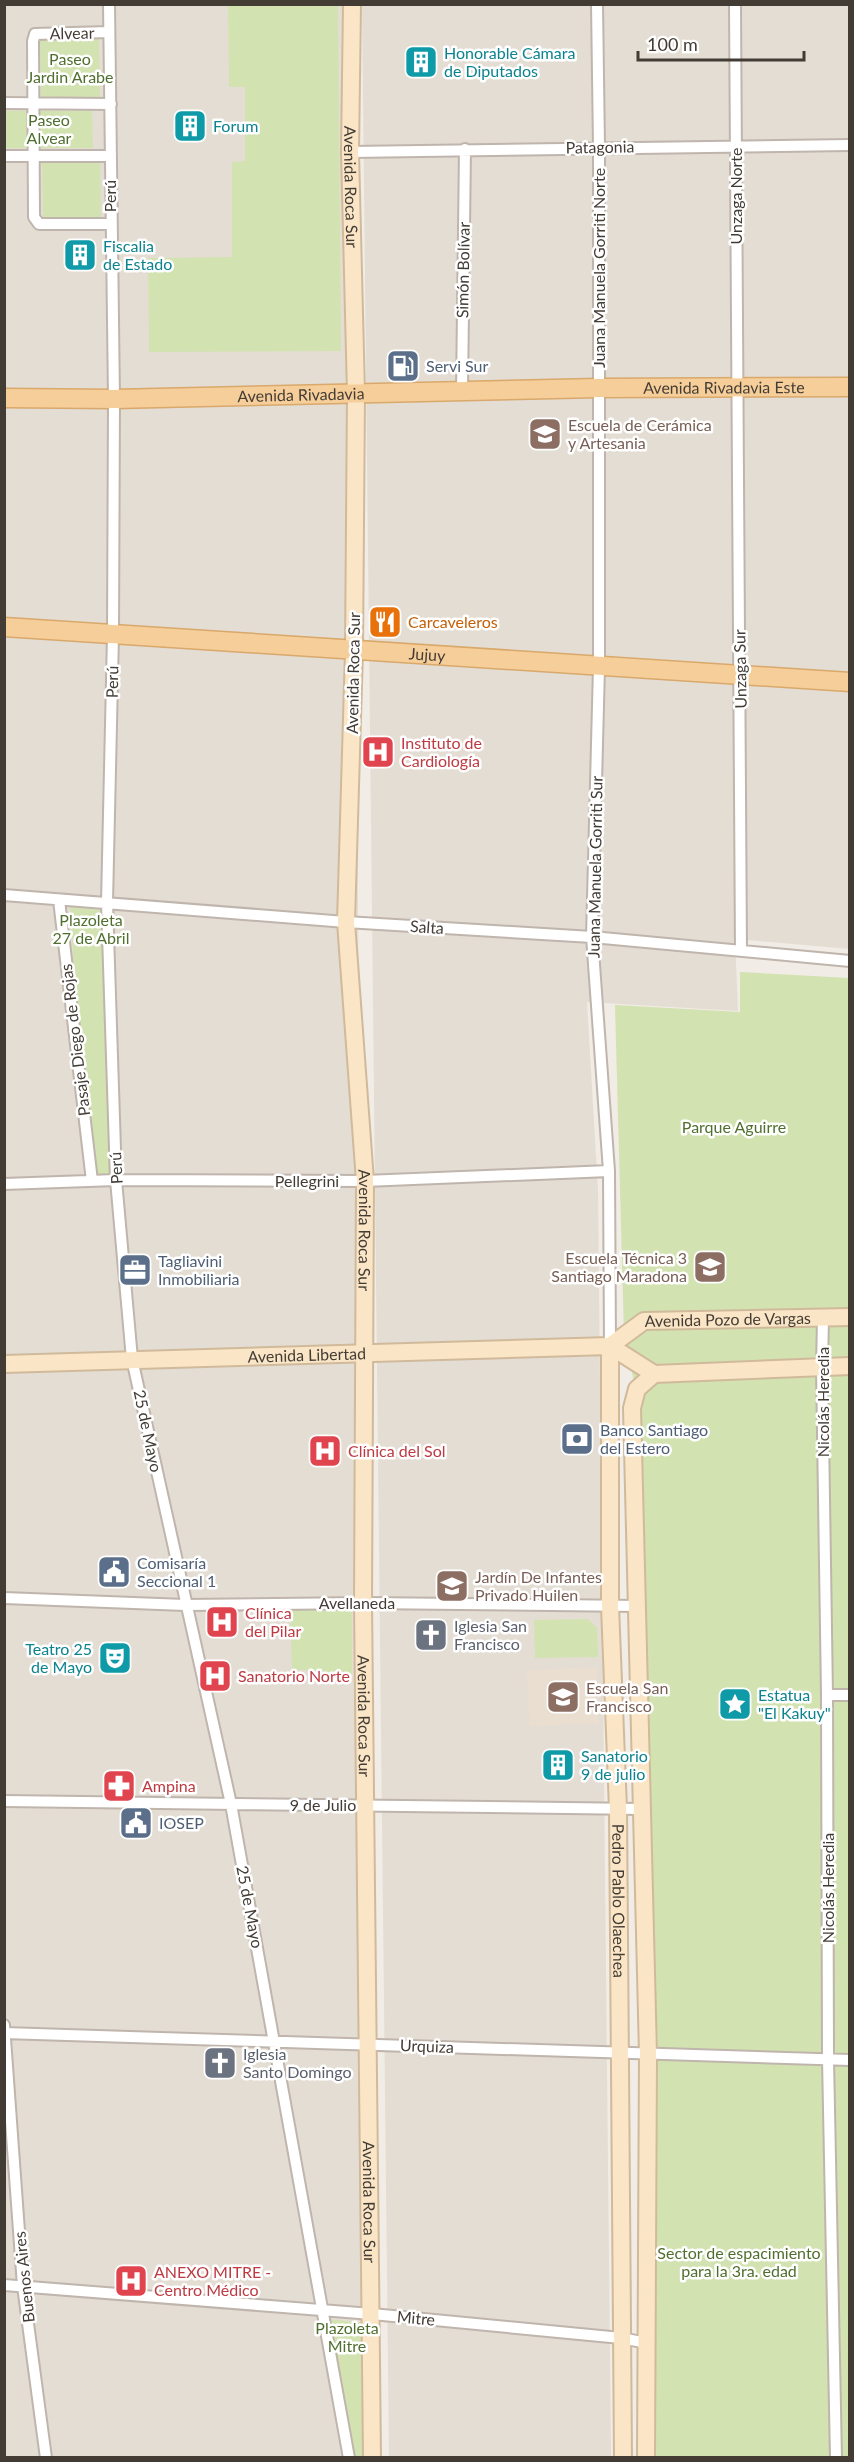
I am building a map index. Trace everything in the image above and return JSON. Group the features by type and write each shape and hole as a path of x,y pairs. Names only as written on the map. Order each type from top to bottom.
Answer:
{"main road":[{"name":"Avenida Rivadavia Este","path":"598,388 849,387"},
{"name":"Avenida Rivadavia","path":"4,398 114,399 598,388"},
{"name":"Jujuy","path":"4,627 849,682"}],"street":[{"name":"Perú","path":"109,4 114,399 113,635 107,903 116,1180 132,1359"},
{"name":"Avenida Roca Sur","path":"352,4 350,152 356,394 354,651 346,922 365,1182 363,1603 372,2457"},
{"name":"Juana Manuela Gorriti Norte","path":"597,4 598,388"},
{"name":"Unzaga Norte","path":"735,4 737,387"},
{"name":"Alvear","path":"34,104 35,34 109,32"},
{"path":"4,104 111,104"},
{"path":"34,104 35,221 39,224 110,224"},
{"name":"Patagonia","path":"350,152 849,145"},
{"name":"Simón Bolívar","path":"462,392 465,149"},
{"path":"4,156 110,156"},
{"name":"Unzaga Sur","path":"737,387 741,951"},
{"name":"Juana Manuela Gorriti Sur","path":"598,388 599,667 592,937 609,1171 610,1346"},
{"name":"Salta","path":"4,895 346,922 592,937 849,961"},
{"name":"Pasaje Diego de Rojas","path":"59,900 92,1181"},
{"name":"Pellegrini","path":"4,1184 116,1180 365,1182 609,1171"},
{"name":"Avenida Pozo de Vargas","path":"610,1346 644,1321 849,1317"},
{"name":"Nicolás Heredia","path":"823,1318 828,2059 836,2457"},
{"path":"610,1346 654,1374 849,1366"},
{"name":"Avenida Libertad","path":"4,1364 610,1346"},
{"name":"Pedro Pablo Olaechea","path":"610,1346 610,1606 618,1809 618,2053 623,2457"},
{"name":"25 de Mayo","path":"132,1359 231,1804 349,2457"},
{"name":"Pedro Pablo Olaechea","path":"646,2457 648,2054 632,1408 637,1389 654,1374"},
{"name":"Avellaneda","path":"4,1598 185,1605 363,1603 638,1606"},
{"path":"827,1695 849,1695"},
{"name":"9 de Julio","path":"4,1801 642,1809"},
{"name":"Urquiza","path":"5,2030 849,2060"},
{"name":"Buenos Aires","path":"5,2030 23,2286 46,2457"},
{"name":"Mitre","path":"4,2285 372,2314 621,2338 647,2343"}],"shaded area":[{"path":"5,5 349,5 356,394 364,2457 5,2457"},
{"path":"362,5 849,5 849,949 735,939 738,1011 587,1002 598,1190 611,2457 389,2457"},
{"name":"Escuela San Francisco","path":"597,1667 599,1724 529,1726 527,1670"}],"green space":[{"path":"228,5 338,5 341,351 149,352 148,258 232,257 232,162 245,161 245,87 229,87"},
{"name":"Paseo Jardin Arabe","path":"40,39 99,39 100,97 41,97"},
{"name":"Paseo Alvear","path":"4,111 92,111 93,148 5,148"},
{"path":"100,162 101,217 43,218 42,163"},
{"name":"Plazoleta 27 de Abril","path":"70,907 111,911 113,1179 88,1178"},
{"name":"Parque Aguirre","path":"740,972 849,978 849,2457 655,2457 654,2059 658,2059 634,1382 624,1336 615,1005 740,1012"},
{"path":"290,1610 352,1611 352,1674 292,1669"},
{"path":"588,1619 597,1628 598,1657 535,1658 534,1620"},
{"name":"Plazoleta Mitre","path":"327,2319 364,2323 365,2457 354,2457"}],"place":[{"name":"Honorable Cámara de Diputados","path":"421,62"},
{"name":"Forum","path":"190,126"},
{"name":"Fiscalia de Estado","path":"80,255"},
{"name":"Servi Sur","path":"403,366"},
{"name":"Escuela de Cerámica y Artesania","path":"545,434"},
{"name":"Carcaveleros","path":"385,622"},
{"name":"Instituto de Cardiología","path":"378,752"},
{"name":"Escuela Técnica 3 Santiago Maradona","path":"710,1267"},
{"name":"Tagliavini Inmobiliaria","path":"135,1270"},
{"name":"Banco Santiago del Estero","path":"577,1439"},
{"name":"Clínica del Sol","path":"325,1451"},
{"name":"Comisaría Seccional 1","path":"114,1572"},
{"name":"Jardín De Infantes Privado Huilen","path":"452,1586"},
{"name":"Clínica del Pilar","path":"222,1622"},
{"name":"Iglesia San Francisco","path":"431,1635"},
{"name":"Teatro 25 de Mayo","path":"115,1658"},
{"name":"Sanatorio Norte","path":"215,1676"},
{"name":"Escuela San Francisco","path":"563,1697"},
{"name":"Estatua \"El Kakuy\"","path":"735,1704"},
{"name":"Sanatorio 9 de julio","path":"558,1765"},
{"name":"Ampina","path":"119,1786"},
{"name":"IOSEP","path":"136,1823"},
{"name":"Iglesia Santo Domingo","path":"220,2063"},
{"name":"ANEXO MITRE - Centro Médico","path":"131,2281"}],"park label":[{"name":"Sector de espacimiento para la 3ra. edad","path":"739,2262"}]}
